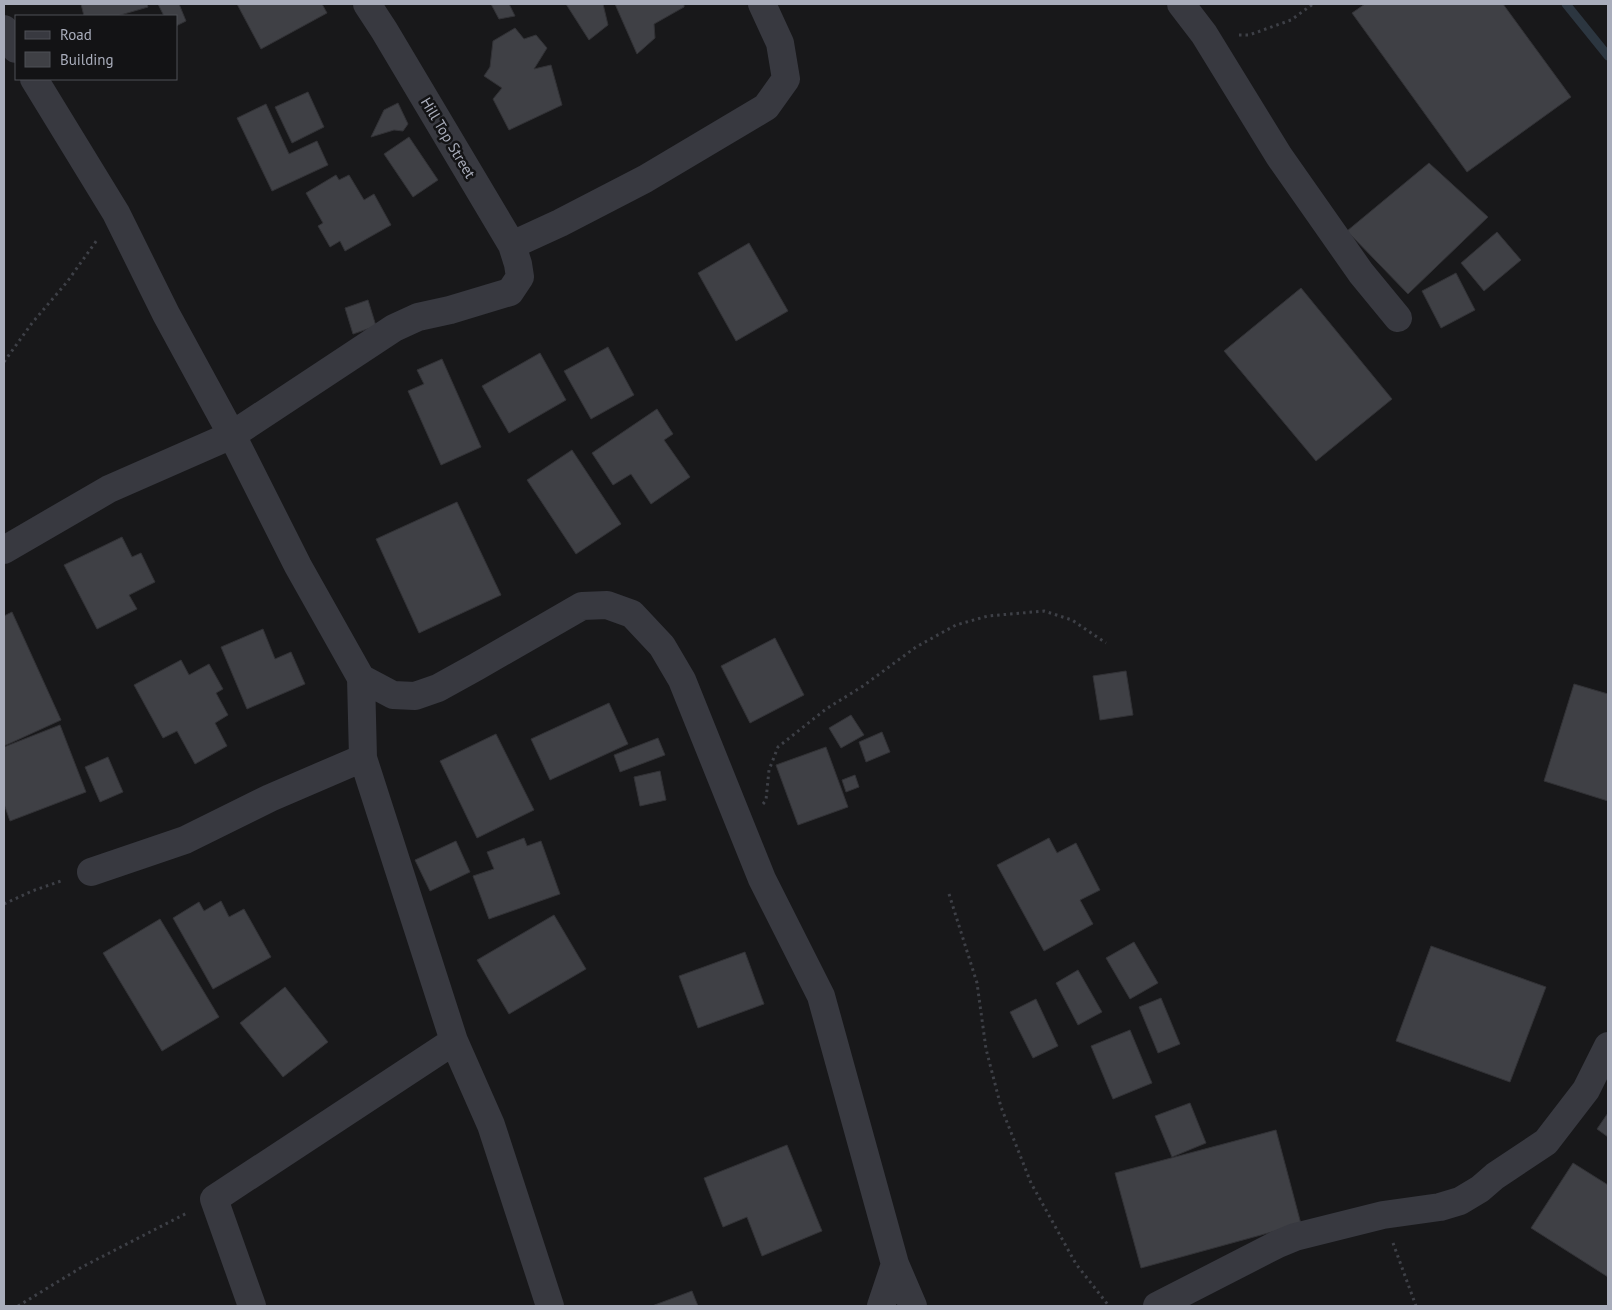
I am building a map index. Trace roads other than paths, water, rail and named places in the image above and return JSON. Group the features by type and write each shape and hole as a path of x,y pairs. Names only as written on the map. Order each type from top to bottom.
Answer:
{"street":[{"name":"Hill Top Street","path":"232,436 394,328 418,317 450,310 510,292 520,277 512,245 367,4"},
{"path":"512,245 560,224 645,179 766,107 786,79 780,43 762,4"},
{"path":"1181,4 1204,34 1279,156 1361,273 1398,318"},
{"path":"4,29 15,47"},
{"path":"35,80 116,213 166,314 232,436 298,566 361,678 363,758 454,1041 491,1125 550,1306"},
{"path":"4,550 109,489 232,436"},
{"path":"361,678 393,695 415,696 438,688 582,606 607,605 632,614 662,646 682,680 762,879 821,996 895,1264 914,1306"},
{"path":"91,872 185,840 270,798 363,758"},
{"path":"252,1306 214,1199 454,1041"},
{"path":"1157,1306 1278,1244 1295,1238 1383,1215 1440,1207 1460,1201 1546,1142 1586,1090 1608,1046"},
{"path":"881,1306 895,1264"}],"waterway":[{"path":"1566,4 1608,56"}]}
